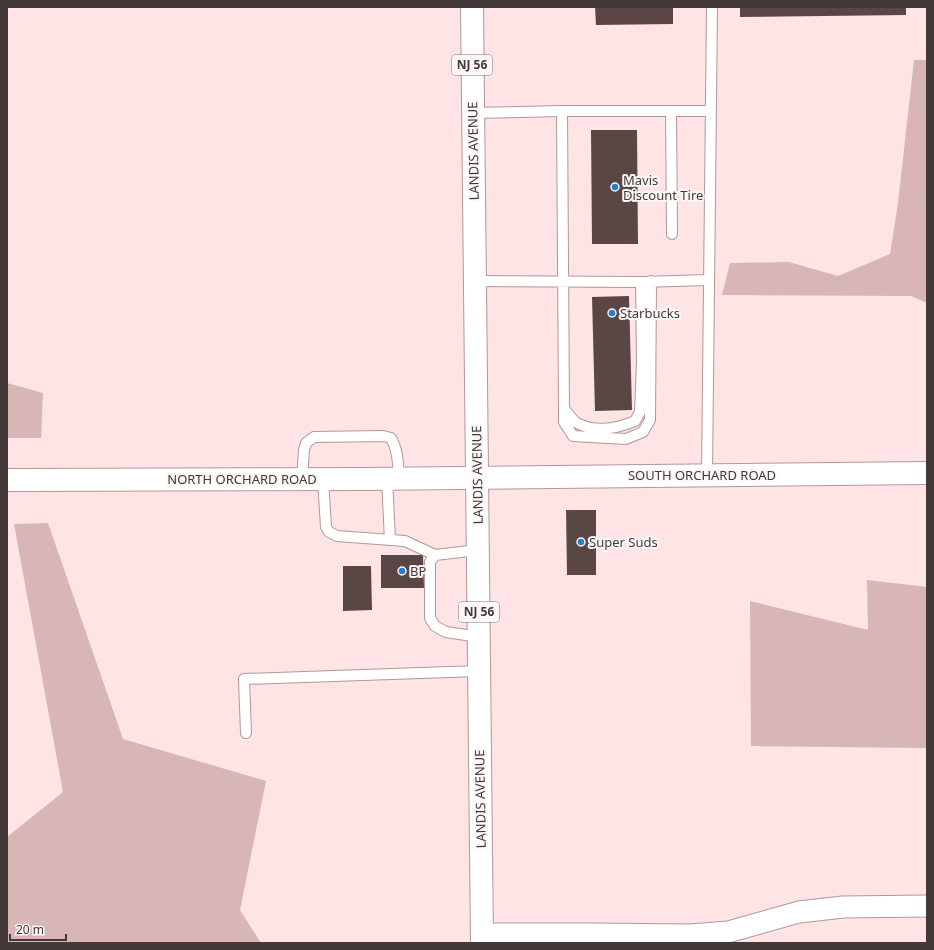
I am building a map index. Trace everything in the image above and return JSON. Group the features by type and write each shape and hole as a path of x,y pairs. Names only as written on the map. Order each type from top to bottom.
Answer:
{"main road":[{"name":"LANDIS AVENUE","path":"472,7 482,939"},
{"name":"SOUTH ORCHARD ROAD","path":"478,477 927,473"},
{"name":"NORTH ORCHARD ROAD","path":"7,480 478,477"}],"street":[{"path":"482,939 596,934 690,936 728,932 799,912 843,906 927,906"}],"lane":[{"path":"707,475 712,7"},
{"path":"562,111 564,422 573,436 626,439 643,432 650,420 646,282"},
{"path":"473,113 562,111 711,111"},
{"path":"671,111 672,234"},
{"path":"475,281 646,282 709,280"},
{"path":"564,410 577,423 597,429 620,427 635,422 640,412 646,282"},
{"path":"390,540 393,478 397,455 391,438 383,436 314,437 306,443 304,450 326,527 329,532 337,536 390,540 405,541 435,555 478,550"},
{"path":"435,555 430,562 430,618 435,626 446,632 479,637"},
{"path":"246,733 244,679 479,670"}],"shaded area":[{"path":"914,60 927,60 927,303 911,296 722,295 730,263 789,262 838,276 890,254 898,203"},
{"path":"7,383 43,393 41,438 7,438"},
{"path":"48,523 123,739 266,781 240,910 261,943 7,943 7,837 63,792 14,524"},
{"path":"867,580 927,587 927,748 751,746 750,601 868,630"}],"building":[{"path":"595,7 673,7 673,24 596,25"},
{"path":"740,7 906,7 906,15 740,17"},
{"name":"Mavis Discount Tire","path":"591,130 637,130 638,244 592,244"},
{"path":"629,296 632,410 595,411 592,297"},
{"name":"Super Suds","path":"566,510 596,510 596,575 567,575"},
{"path":"381,555 423,555 424,588 381,588"},
{"path":"343,566 371,566 372,610 343,611"}],"place":[{"name":"Mavis Discount Tire","path":"615,187"},
{"name":"Starbucks","path":"612,313"},
{"name":"Super Suds","path":"581,542"},
{"name":"BP","path":"402,571"}]}
